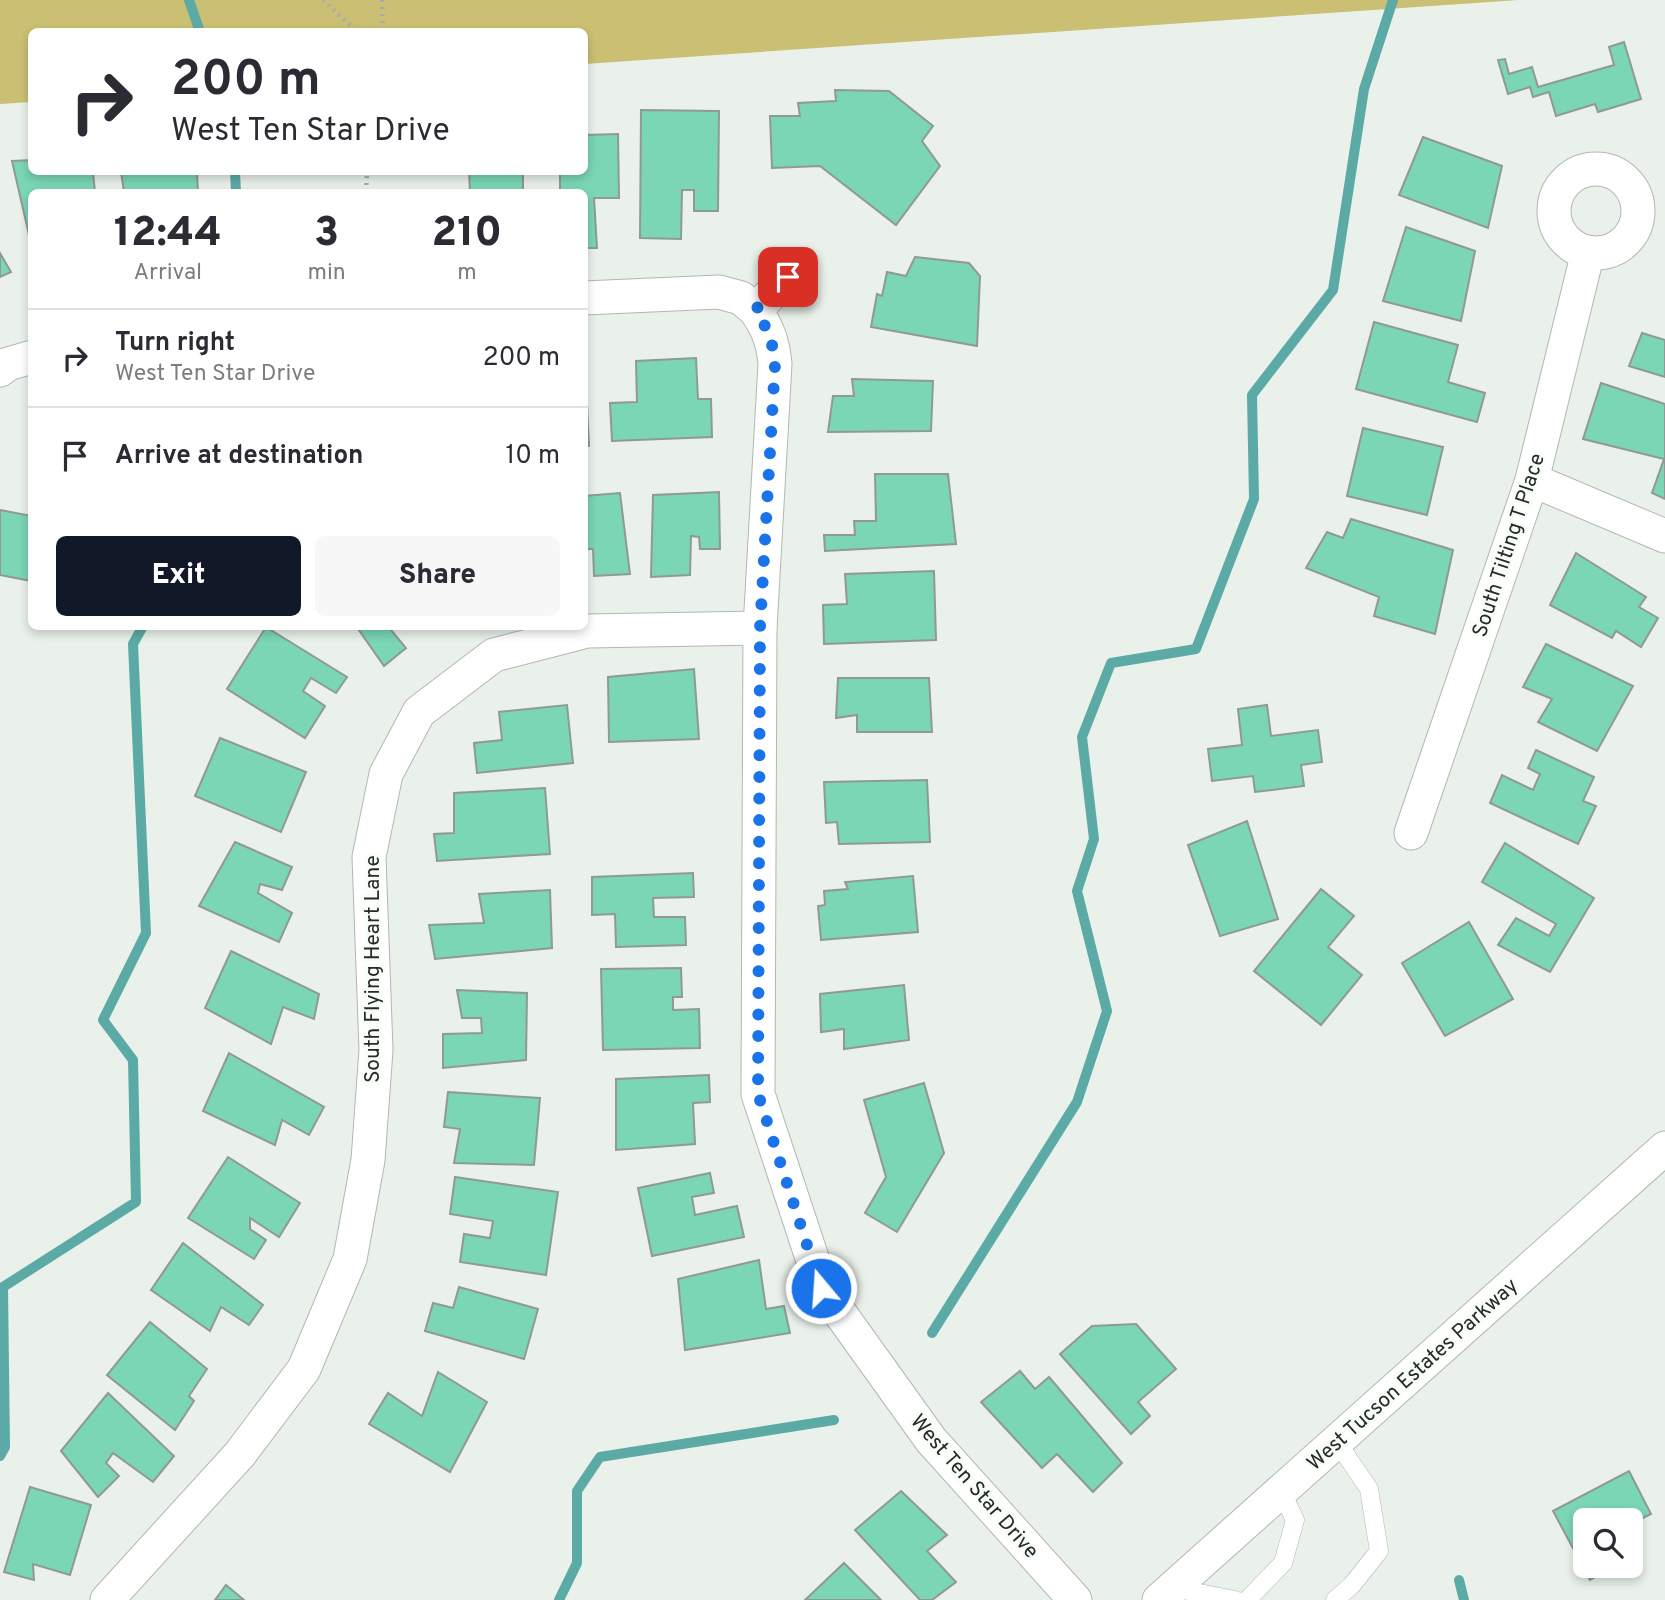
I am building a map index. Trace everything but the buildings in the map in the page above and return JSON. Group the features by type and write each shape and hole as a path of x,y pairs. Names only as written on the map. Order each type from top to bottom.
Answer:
{"street":[{"name":"South Tilting T Place","path":"1411,833 1532,480 1588,252"},
{"path":"588,298 719,292 741,298 755,310 788,277"},
{"name":"West Ten Star Drive","path":"755,310 767,326 774,343 775,364 760,628 758,1094 821,1288 931,1440 1075,1600"},
{"path":"0,370 8,364 28,358"},
{"path":"1532,480 1665,536"},
{"name":"South Flying Heart Lane","path":"107,1600 240,1454 304,1369 350,1259 368,1160 376,1050 369,857 386,774 419,712 494,654 587,631 760,628"},
{"name":"West Tucson Estates Parkway","path":"1166,1594 1665,1148"}],"lane":[{"path":"1335,1600 1352,1585 1379,1551 1369,1489 1336,1442"},
{"path":"1247,1600 1283,1563 1295,1520 1281,1491"},
{"path":"1166,1594 1235,1600"}],"path":[{"path":"323,0 353,28"},
{"path":"382,0 383,28"}],"shaded area":[{"path":"0,0 1519,0 588,64 588,28 28,28 28,102 0,104"}],"waterway":[{"path":"189,0 199,28"},
{"path":"932,1333 1077,1102 1107,1011 1077,891 1094,839 1082,737 1111,663 1196,649 1254,499 1252,395 1333,290 1364,89 1393,0"},
{"path":"235,175 236,189"},
{"path":"0,1456 5,1447 3,1287 136,1202 133,1060 103,1020 146,933 133,644 141,630"},
{"path":"559,1600 577,1563 577,1491 600,1457 834,1420"},
{"path":"1459,1580 1464,1600"}],"route":[{"path":"788,277 755,310 767,326 774,343 775,364 760,628 758,1094 821,1288"}]}
